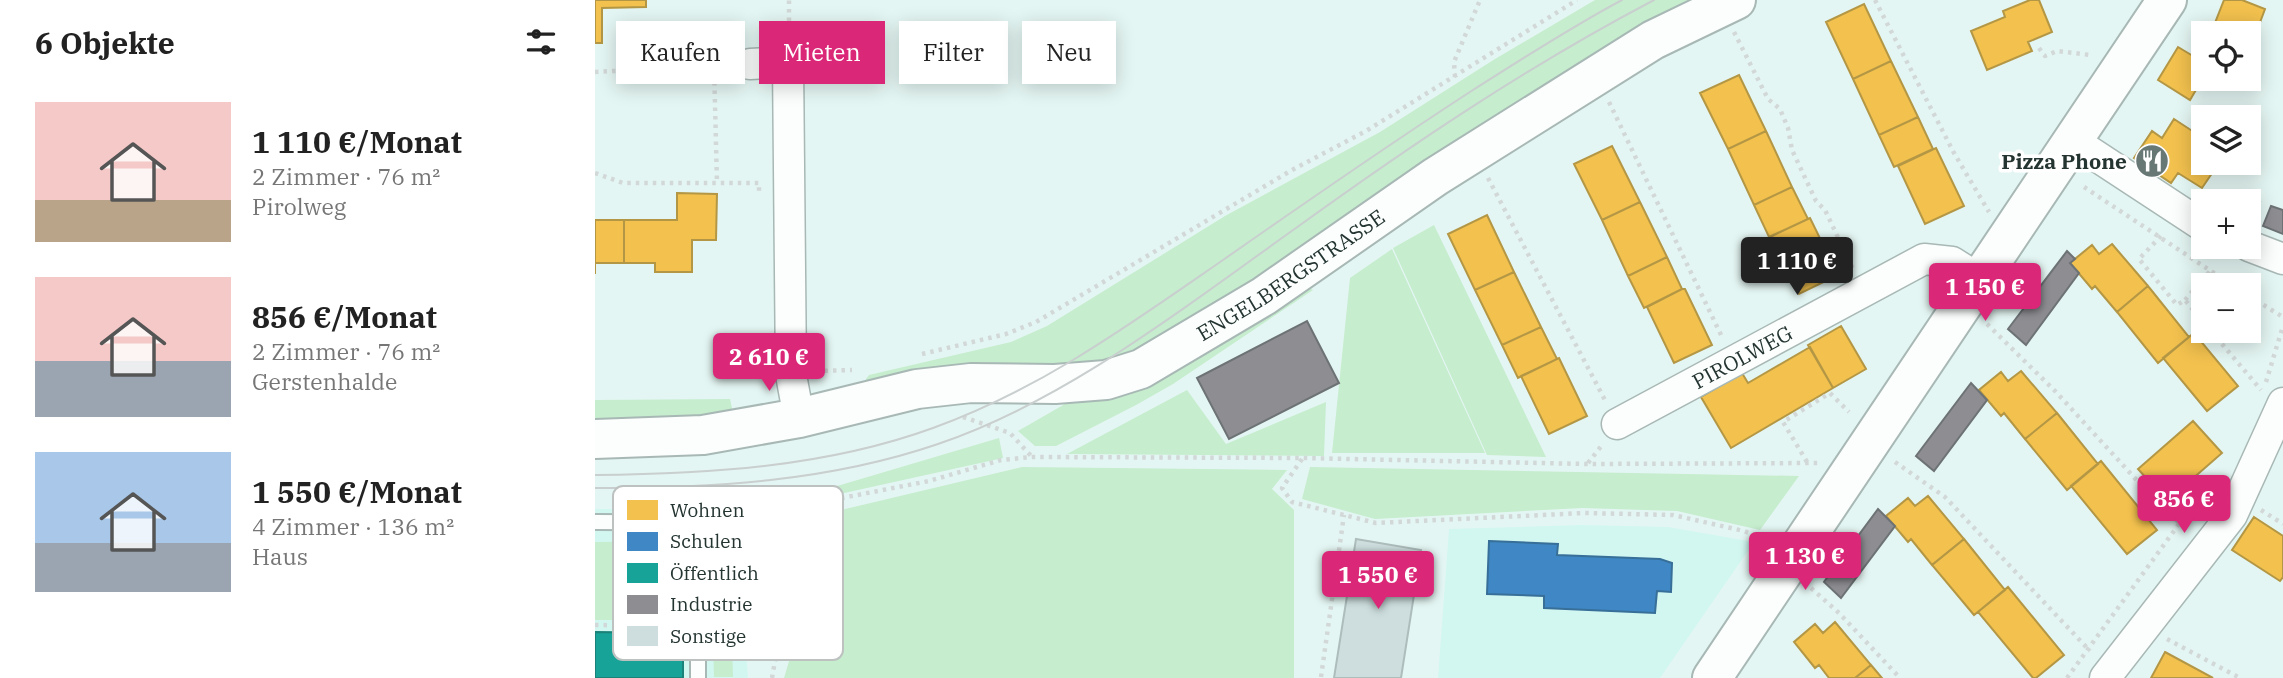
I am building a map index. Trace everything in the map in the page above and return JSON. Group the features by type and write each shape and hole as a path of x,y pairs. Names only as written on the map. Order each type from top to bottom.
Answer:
{"main road":[{"path":"1712,678 2167,0"},
{"name":"ENGELBERGSTRASSE","path":"595,439 703,435 799,418 917,389 971,383 1055,384 1106,380 1141,369 1264,296 1435,177 1653,40 1734,13"}],"street":[{"path":"750,64 759,64"},
{"path":"789,84 791,375 799,418"},
{"path":"2072,140 2191,218"},
{"path":"2261,251 2283,259"},
{"name":"PIROLWEG","path":"1617,424 1924,259 1952,262 1971,291"},
{"path":"2109,673 2232,515 2283,403"}],"lane":[{"path":"595,522 613,522"},
{"path":"698,660 698,678"}],"path":[{"path":"789,0 789,21"},
{"path":"1455,77 1454,62 1480,0"},
{"path":"918,355 1006,334 1036,322 1234,203 1366,131 1577,0"},
{"path":"1875,0 1954,153 1997,228 2007,237"},
{"path":"1734,13 1768,99 1780,109 1788,128 1792,150 1816,201 1825,210 1862,290"},
{"path":"2039,48 2045,56 2057,51 2090,55"},
{"path":"745,64 750,64"},
{"path":"595,72 616,71"},
{"path":"714,84 717,183"},
{"path":"1606,95 1733,361"},
{"path":"595,173 624,183 759,183 759,197"},
{"path":"1488,177 1617,424"},
{"path":"2084,187 2213,273"},
{"path":"2161,236 2139,259 2177,305 2185,300 2210,271"},
{"path":"1971,291 2056,392 2179,524 2209,545"},
{"path":"2185,300 2191,307"},
{"path":"2261,303 2283,317"},
{"path":"2221,343 2262,393 2283,326"},
{"path":"791,375 865,368"},
{"path":"1807,463 1783,422 1831,393 1849,412"},
{"path":"843,501 1001,460 1032,457 1303,458 1587,464 1807,463 1832,464 1849,473"},
{"path":"1303,458 1282,488 1292,502 1376,523 1584,513 1673,515 1753,534 1795,554"},
{"path":"1895,462 1945,497 2109,673"},
{"path":"2067,678 2222,468"},
{"path":"1321,677 1343,515"},
{"path":"1811,588 1839,613 1900,678"},
{"path":"595,625 613,625"},
{"path":"2145,628 2240,678"},
{"path":"772,678 775,660"}],"shaded area":[{"path":"1595,0 1697,0 1128,360 866,385 869,375 1011,342 1047,326 1225,216 1380,132"},
{"path":"1434,225 1546,457 1487,455 1393,248"},
{"path":"1392,249 1485,453 1332,453 1350,278"},
{"path":"1304,286 1313,290 1173,384 1056,446 1035,446 1018,431 1065,404 1118,392"},
{"path":"1187,390 1226,444 1326,402 1324,456 1067,454"},
{"path":"730,399 733,413 595,427 595,400"},
{"path":"999,438 1003,458 843,493 843,486 837,486"},
{"path":"1022,467 1287,470 1272,489 1294,510 1294,678 784,678 789,660 843,660 843,510"},
{"path":"1310,467 1799,476 1760,530 1677,511 1582,508 1375,519 1302,499"},
{"path":"595,509 613,509 613,660 747,660 748,678 595,678"},
{"path":"1582,525 1668,527 1754,542 1660,678 1438,678 1449,529"},
{"path":"595,542 613,542 613,620 595,620"},
{"path":"713,660 732,660 733,677 714,677"}],"building: Wohnen":[{"path":"595,0 646,0 646,7 602,8 602,43 595,43"},
{"path":"2030,0 2039,0 2052,32 2028,42 2032,51 1987,70 1971,31 2005,17 2003,11"},
{"path":"2224,0 2242,0 2265,9 2260,21 2216,21"},
{"path":"1864,4 1891,61 1853,79 1826,22"},
{"path":"2178,47 2191,55 2191,91 2195,91 2190,100 2158,80"},
{"path":"1891,61 1918,117 1879,135 1853,79"},
{"path":"1739,75 1766,131 1728,149 1700,93"},
{"path":"1918,117 1933,149 1894,167 1879,135"},
{"path":"2174,119 2191,130 2191,175 2211,175 2202,188 2178,173 2171,183 2134,158 2152,131 2162,138"},
{"path":"1766,131 1792,187 1754,205 1728,149"},
{"path":"1612,146 1640,202 1602,220 1574,164"},
{"path":"1936,148 1964,206 1925,224 1898,166"},
{"path":"1792,187 1808,219 1769,237 1754,205"},
{"path":"677,193 717,194 716,240 692,240 692,272 655,272 655,263 624,263 624,220 677,220"},
{"path":"1640,202 1667,257 1628,276 1602,220"},
{"path":"1487,215 1514,272 1475,290 1448,234"},
{"path":"1810,218 1838,275 1799,294 1772,236"},
{"path":"595,220 624,220 624,263 595,263"},
{"path":"2112,244 2148,286 2117,312 2095,286 2092,289 2070,263 2092,245 2099,254"},
{"path":"1667,257 1682,289 1644,308 1628,276"},
{"path":"1514,272 1541,327 1502,345 1475,290"},
{"path":"2148,286 2189,337 2158,363 2117,312"},
{"path":"1685,289 1712,345 1674,363 1647,307"},
{"path":"1841,326 1866,369 1833,388 1808,345"},
{"path":"1541,327 1557,359 1518,378 1502,345"},
{"path":"2191,335 2191,343 2202,343 2238,386 2207,411 2163,358"},
{"path":"1810,347 1833,388 1731,448 1701,397 1742,373 1748,383"},
{"path":"1559,358 1587,416 1549,434 1521,376"},
{"path":"2021,371 2057,413 2025,439 2004,413 2001,416 1979,390 2001,372 2008,381"},
{"path":"2057,413 2098,464 2067,490 2025,439"},
{"path":"2193,421 2222,453 2167,501 2138,469"},
{"path":"2101,461 2157,530 2127,554 2071,486"},
{"path":"1928,496 1964,539 1932,565 1911,539 1908,542 1886,516 1908,498 1915,506"},
{"path":"2254,517 2283,536 2283,577 2280,581 2232,550"},
{"path":"1964,539 2005,590 1974,615 1932,565"},
{"path":"2008,587 2064,655 2036,678 2033,678 1978,612"},
{"path":"1835,622 1871,665 1855,678 1829,678 1819,665 1815,668 1794,642 1815,624 1823,633"},
{"path":"2165,652 2213,678 2151,678"},
{"path":"1871,665 1882,678 1855,678"}],"building: Schulen":[{"path":"1489,541 1558,544 1557,555 1660,559 1672,563 1671,592 1657,591 1655,613 1544,608 1544,596 1487,594"}],"building: Öffentlich":[{"path":"595,632 613,632 613,660 683,660 683,678 595,678"}],"building: Industrie":[{"path":"2271,206 2283,210 2283,234 2263,226"},
{"path":"2067,251 2075,259 2070,263 2079,273 2026,345 2008,329"},
{"path":"1307,321 1339,383 1229,439 1197,378"},
{"path":"1971,383 1987,400 1934,471 1916,456"},
{"path":"1878,509 1895,526 1841,598 1824,582"}],"building: Sonstige":[{"path":"1356,539 1421,550 1401,678 1334,678"}],"tram line":[{"path":"595,475 723,470 809,460 892,441 973,412 1083,354 1441,111 1547,43 1622,0"},
{"path":"682,486 768,480 854,467 938,444 986,426 1079,377 1124,349 1471,108 1561,52 1654,0"},
{"path":"595,488 613,488"}],"place":[{"name":"Pizza Phone","path":"2152,161"}]}
